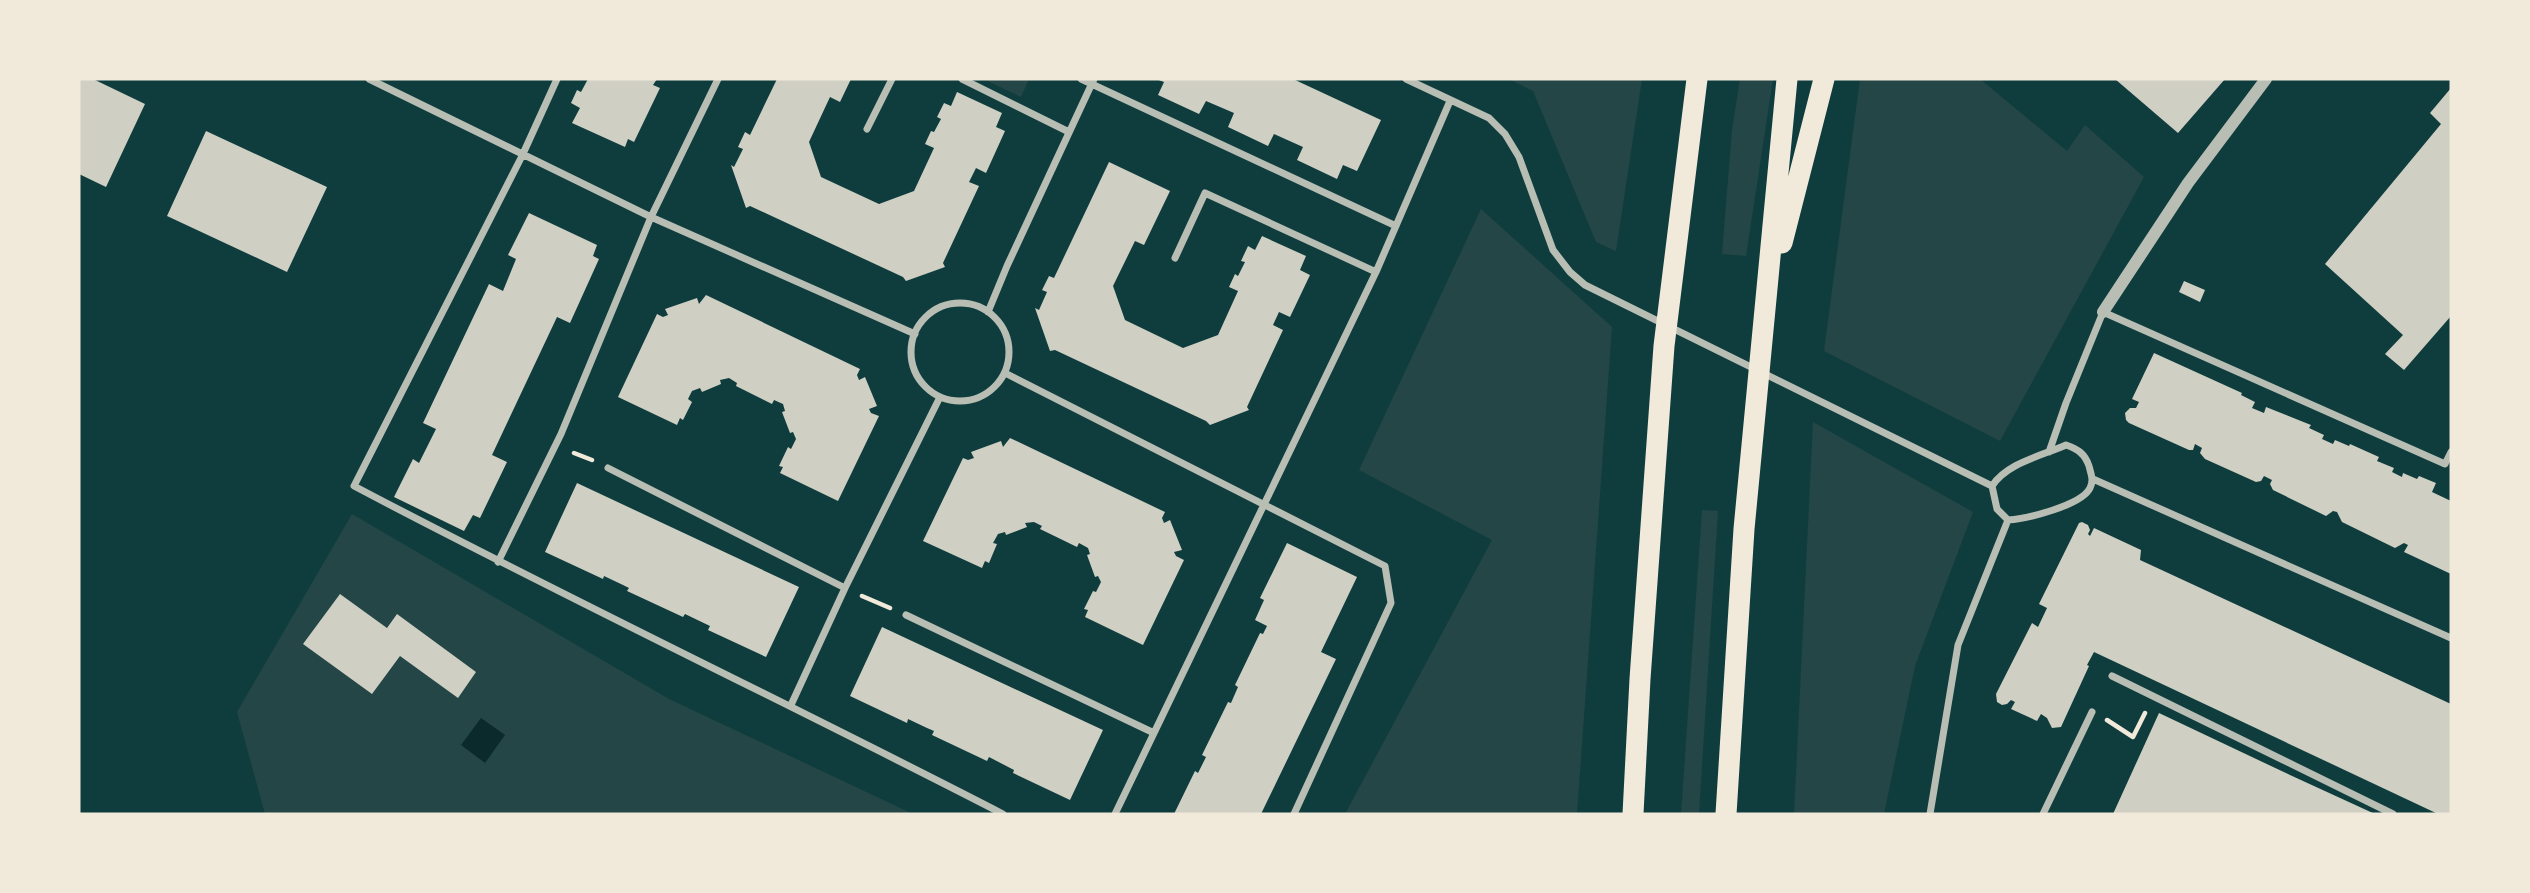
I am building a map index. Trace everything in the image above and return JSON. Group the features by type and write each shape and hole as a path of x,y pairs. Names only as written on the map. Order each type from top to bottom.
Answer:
{"highway":[{"path":"1633,814 1664,346 1697,79"},
{"path":"1726,814 1755,397 1787,79"},
{"path":"1764,318 1824,79"}],"street":[{"path":"369,79 650,217 915,334"},
{"path":"557,79 522,156 354,486 498,562 791,705 1003,814"},
{"path":"498,562 555,444 650,217 718,79"},
{"path":"867,129 892,79"},
{"path":"962,79 1069,132"},
{"path":"1081,79 1093,81 1396,226"},
{"path":"1406,79 1489,118 1505,134 1519,157 1553,250 1570,272 1585,285 1992,486"},
{"path":"2049,452 2103,312 2188,183 2266,79"},
{"path":"988,312 1093,81"},
{"path":"1115,814 1376,272 1450,101"},
{"path":"1175,258 1205,193 1376,272"},
{"path":"948,304 973,305 988,312 1001,325 1009,356 1004,373 994,388 979,398 957,402 940,397 925,387 915,373 910,351 920,323 932,311 948,304"},
{"path":"2103,312 2445,464 2451,452"},
{"path":"1004,373 1385,566 1391,603 1294,814"},
{"path":"791,705 845,588 940,397"},
{"path":"2066,445 2086,456 2093,479 2089,491 2078,500 2023,519 2008,520 1997,509 1992,486 2007,470 2049,452 2066,445"},
{"path":"608,468 845,588"},
{"path":"2093,479 2451,638"},
{"path":"1930,814 1958,645 2008,520"},
{"path":"906,615 1154,733"},
{"path":"2112,676 2393,814"},
{"path":"2043,814 2092,712"}],"path":[{"path":"555,444 608,468"},
{"path":"845,588 906,615"},
{"path":"2092,712 2133,737 2153,696"}],"shaded area":[{"path":"983,79 1029,79 1021,97"},
{"path":"1509,79 1642,79 1616,251 1596,242 1533,91"},
{"path":"1740,79 1773,79 1746,256 1722,254 1732,130"},
{"path":"1860,79 1980,79 2067,151 2085,125 2144,177 2000,441 1824,351"},
{"path":"1481,209 1612,327 1577,814 1345,814 1492,540 1359,470"},
{"path":"1813,422 1973,512 1915,666 1884,814 1794,814"},
{"path":"1702,510 1718,511 1699,814 1681,814"},
{"path":"352,514 669,699 913,814 265,814 237,712"},
{"path":"481,718 505,735 485,763 461,745"}],"building":[{"path":"79,79 93,79 145,104 106,187 79,174"},
{"path":"588,79 657,79 653,85 660,88 634,142 628,139 625,147 572,123 580,108 571,103 577,90 581,92"},
{"path":"777,79 851,79 840,102 830,97 809,142 821,177 879,204 914,191 934,148 925,144 941,119 937,117 944,103 951,106 957,92 1002,113 996,127 1005,131 986,173 976,168 969,182 979,186 943,263 945,267 906,281 903,277 750,206 746,208 731,165 734,167 743,149 738,147 745,132 750,135"},
{"path":"1156,79 1293,79 1381,120 1357,171 1343,165 1337,179 1297,160 1303,147 1274,134 1268,146 1228,127 1234,113 1206,101 1199,114 1158,95 1164,82"},
{"path":"2115,79 2225,79 2178,133"},
{"path":"2451,88 2451,316 2404,370 2385,354 2403,335 2325,264 2441,124 2430,113"},
{"path":"206,131 327,187 287,272 167,216"},
{"path":"1109,162 1170,191 1144,245 1135,241 1113,286 1125,320 1183,348 1218,335 1238,291 1229,287 1245,262 1241,261 1248,246 1255,250 1262,236 1306,256 1300,270 1310,275 1290,317 1279,312 1273,325 1283,330 1247,407 1249,410 1210,425 1055,350 1050,351 1035,308 1039,310 1047,292 1042,290 1049,276 1054,278"},
{"path":"529,213 597,245 593,256 599,259 570,323 557,317 492,455 507,462 480,518 473,515 464,531 394,497 413,459 419,463 436,429 423,423 489,284 503,291 516,259 508,255"},
{"path":"2184,281 2205,290 2200,302 2179,292"},
{"path":"706,295 860,369 857,375 859,380 865,377 877,406 869,409 871,413 879,416 838,501 780,473 783,467 779,466 788,447 791,449 796,439 793,432 790,433 782,412 785,411 783,404 774,400 772,404 736,386 737,383 729,378 720,380 721,384 702,392 700,388 692,391 688,399 692,402 683,420 680,418 677,425 618,397 657,314 663,317 668,315 665,309 697,298 699,304"},
{"path":"2154,353 2242,393 2241,395 2255,402 2252,408 2264,413 2266,407 2311,425 2309,428 2324,435 2322,439 2333,444 2335,440 2349,446 2350,444 2379,457 2377,461 2394,468 2392,472 2402,477 2403,473 2436,483 2432,492 2451,501 2451,574 2404,552 2408,545 2404,543 2395,548 2342,522 2337,512 2333,511 2326,516 2273,490 2270,484 2272,480 2264,476 2261,481 2256,482 2205,459 2200,453 2202,448 2195,444 2193,450 2189,450 2129,423 2125,413 2130,408 2136,408 2139,402 2132,399"},
{"path":"1010,438 1165,512 1162,518 1164,523 1170,520 1182,550 1174,552 1184,560 1143,645 1085,617 1088,610 1084,609 1101,582 1098,576 1095,577 1087,555 1090,554 1088,548 1079,543 1077,547 1040,529 1042,526 1034,522 1025,523 1027,527 1006,535 1005,532 998,534 993,543 997,544 989,563 985,561 982,568 923,541 963,458 974,458 971,452 1001,441 1003,447"},
{"path":"577,483 799,587 766,657 708,630 710,626 685,614 683,617 627,591 629,588 604,576 603,579 545,552"},
{"path":"2079,523 2088,525 2090,536 2094,528 2141,550 2140,560 2451,704 2451,814 2438,814 2094,652 2061,727 2052,728 2047,718 2041,714 2037,721 2011,709 2015,702 2011,700 2002,705 1997,702 1996,694 2032,623 2038,627 2047,608 2039,604"},
{"path":"1287,543 1357,577 1321,652 1336,659 1261,814 1174,814 1195,771 1198,773 1206,757 1202,755 1228,702 1231,703 1238,687 1235,685 1260,633 1263,634 1267,626 1255,620 1264,600 1260,598"},
{"path":"340,594 387,628 397,614 476,672 458,698 400,656 372,694 303,644"},
{"path":"882,627 1103,730 1070,800 1013,773 1014,770 989,757 987,761 932,735 934,731 908,719 907,723 850,696"},
{"path":"2159,713 2290,775 2375,814 2113,814"}]}
